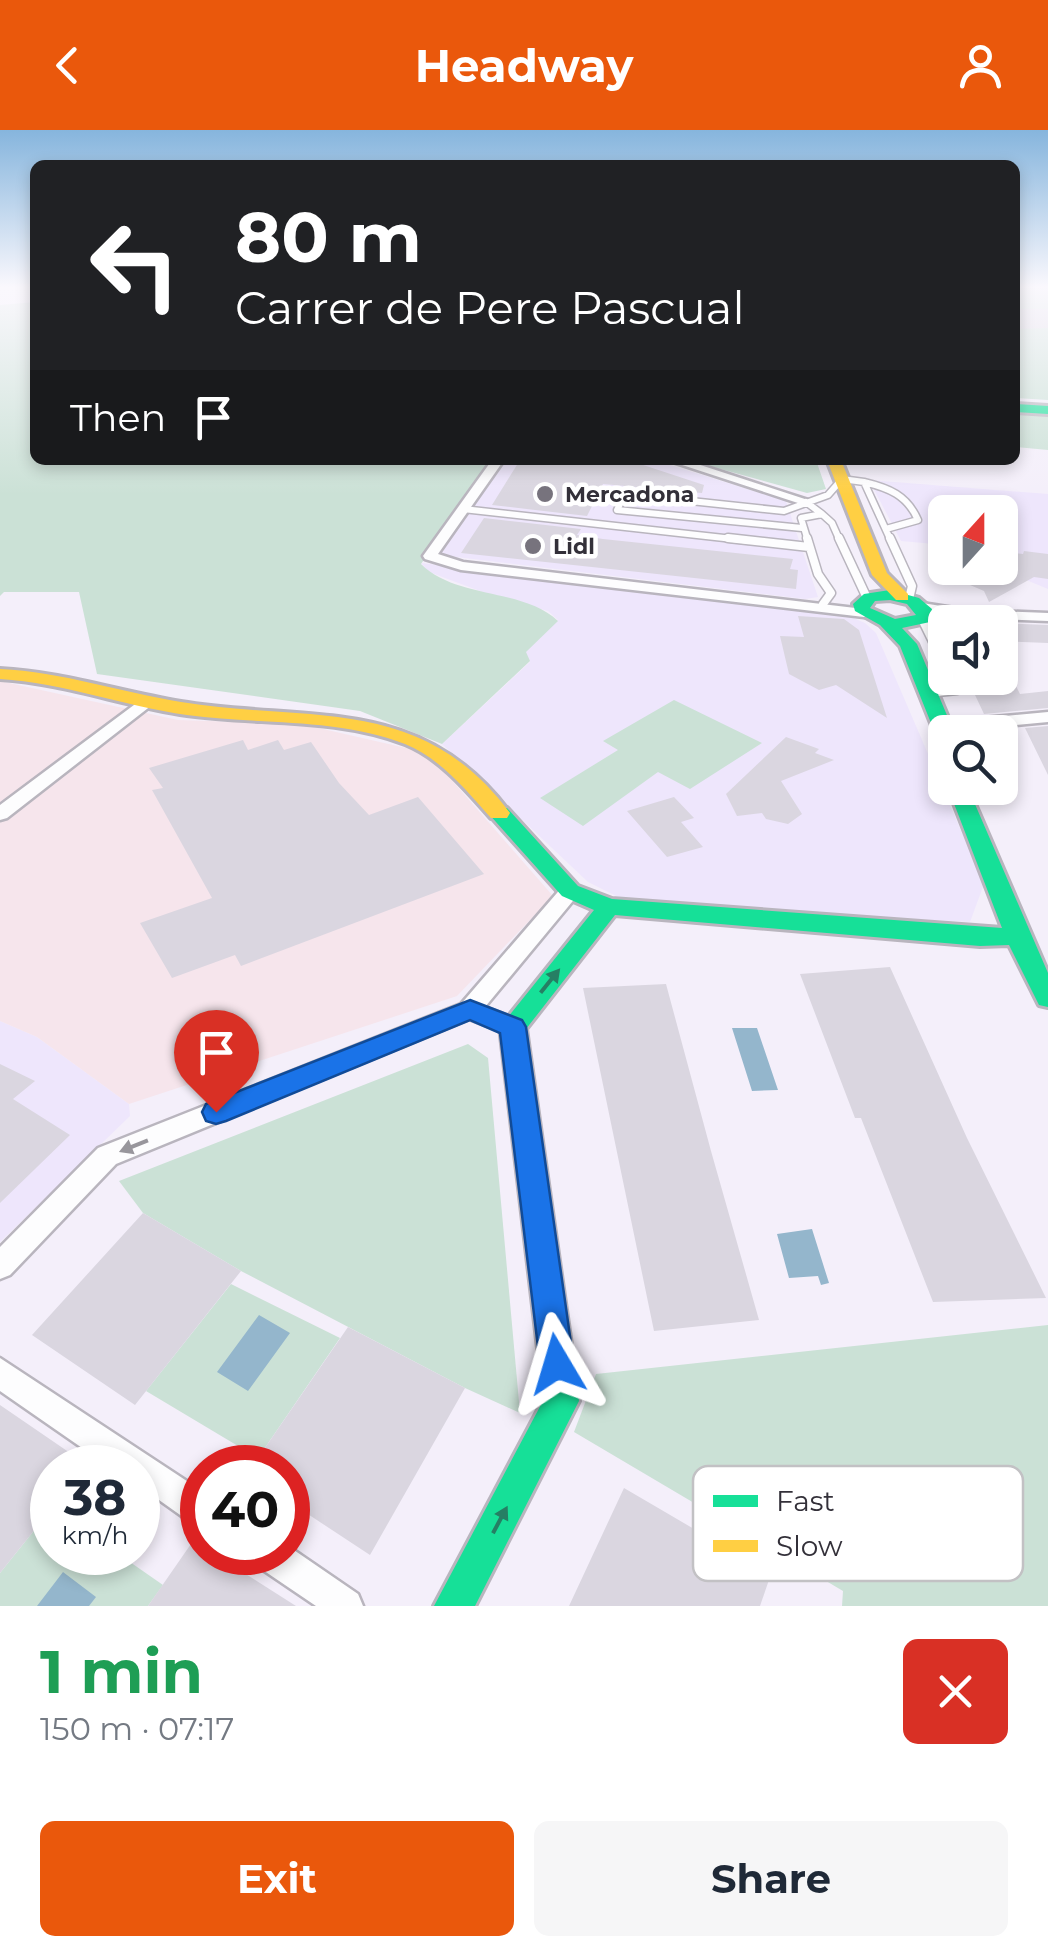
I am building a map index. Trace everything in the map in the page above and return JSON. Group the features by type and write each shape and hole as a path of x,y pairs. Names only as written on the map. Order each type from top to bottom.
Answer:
{"street":[{"path":"1020,405 1048,407"},
{"path":"494,465 430,556 461,566 792,603 869,597"},
{"path":"689,465 815,507"},
{"path":"846,474 869,597 887,624 914,615 1048,617"},
{"path":"792,603 869,597 914,615"},
{"path":"914,615 928,694"},
{"path":"0,674 32,674 187,709 356,724 416,740 474,786 570,891 610,906 736,920 980,938 1018,936"},
{"path":"0,814 146,702"},
{"path":"1018,722 1048,717"},
{"path":"965,805 1018,936 1048,998"},
{"path":"981,805 1048,962"},
{"path":"0,1266 107,1156 470,1010 570,891"},
{"path":"454,1606 562,1401 513,1027 610,906"},
{"path":"470,1010 513,1027"},
{"path":"0,1374 180,1495"},
{"path":"300,1575 346,1606"}],"lane":[{"path":"802,523 846,474"},
{"path":"846,474 886,529 912,586 914,615 928,638"},
{"path":"846,474 892,489 912,503 918,520 886,529"},
{"path":"611,524 625,494 784,511 815,507"},
{"path":"815,507 843,544 853,576 869,597"},
{"path":"463,509 810,547"},
{"path":"617,510 802,523"},
{"path":"784,511 802,523 827,598"}],"shaded area":[{"path":"503,465 670,465 786,501 818,597 805,599 440,555"},
{"path":"869,480 1048,494 1048,589 1018,577 1018,495 928,495 928,543 901,541"},
{"path":"421,563 844,614 865,623 876,633 928,754 928,805 950,805 984,884 970,922 658,905 618,897 588,882 442,744 530,662 525,652 558,620 548,611 429,572"},
{"path":"0,681 178,720 301,724 428,753 553,896 457,996 129,1104 37,1037 0,1021"},
{"path":"0,1021 37,1037 129,1104 130,1116 0,1242"}],"green space":[{"path":"0,357 30,357 30,465 489,465 421,564 452,583 527,603 558,621 526,652 530,661 442,744 360,711 97,674 79,592 4,592 0,596"},
{"path":"1020,357 1048,357 1048,400 1020,398"},
{"path":"1020,412 1048,414 1048,450 1020,447"},
{"path":"706,465 818,465 826,489 807,493"},
{"path":"674,700 762,743 690,789 658,772 583,826 540,798 618,750 603,741"},
{"path":"468,1044 488,1058 520,1413 241,1271 143,1213 119,1181"},
{"path":"231,1284 340,1338 267,1445 236,1445 146,1391"},
{"path":"1048,1325 1048,1606 842,1606 843,1591 826,1581 1023,1581 1023,1466 693,1466 693,1502 574,1432 596,1374"},
{"path":"30,1536 30,1575 149,1575 163,1585 148,1606 0,1606 0,1573"}],"water":[{"path":"732,1028 757,1028 778,1090 752,1091"},
{"path":"812,1229 829,1283 821,1285 818,1276 789,1278 777,1234"},
{"path":"259,1315 290,1333 248,1391 217,1372"},
{"path":"61,1575 67,1575 96,1597 89,1606 37,1606"}],"building":[{"path":"517,465 643,465 704,485 702,493 603,484 587,516 492,505"},
{"path":"484,518 581,529 577,535 603,539 793,559 790,569 798,570 796,589 461,553"},
{"path":"1018,553 1048,554 1048,579 1034,577 989,602 984,591 970,585 1018,585"},
{"path":"798,616 844,619 859,630 887,718 836,685 819,690 789,674 780,636 804,637"},
{"path":"1018,624 1048,625 1048,643 1018,642"},
{"path":"1048,691 1048,708 984,714 975,695"},
{"path":"1048,726 1048,775 1025,728"},
{"path":"786,737 819,749 815,753 834,760 781,781 802,814 788,824 766,819 762,813 737,816 726,794"},
{"path":"243,740 248,750 278,740 284,750 311,742 339,783 369,815 418,797 484,874 241,966 235,955 172,978 140,923 212,898 152,790 163,788 149,768"},
{"path":"674,797 694,818 681,822 703,847 667,857 627,811"},
{"path":"890,967 967,1138 1046,1298 933,1302 861,1118 855,1118 800,974"},
{"path":"666,984 759,1320 654,1331 583,988"},
{"path":"0,1064 35,1081 13,1099 70,1135 0,1203"},
{"path":"143,1213 241,1271 135,1405 32,1335"},
{"path":"348,1327 465,1388 370,1555 310,1515 310,1445 267,1445"},
{"path":"0,1405 58,1445 30,1445 30,1536 0,1573"},
{"path":"624,1488 693,1528 693,1581 769,1581 760,1606 569,1606"},
{"path":"180,1560 180,1575 247,1575 296,1606 148,1606"}],"traffic: fast":[{"path":"1020,408 1048,410"},
{"path":"890,595 913,601 924,609 924,618 893,625 863,611 861,604 870,597 890,595"},
{"path":"887,623 908,644 938,715"},
{"path":"965,805 1017,936 1048,998"},
{"path":"499,813 570,891 609,907 980,938 1017,936"},
{"path":"454,1606 562,1401 513,1027 609,907"}],"traffic: slow":[{"path":"836,465 880,575 902,597"},
{"path":"0,674 47,678 187,709 329,721 385,731 435,753 499,813"}],"place":[{"name":"Mercadona","path":"545,494"},
{"name":"Lidl","path":"533,546"}],"route":[{"path":"216,1112 470,1010 513,1027 557,1364"}]}
